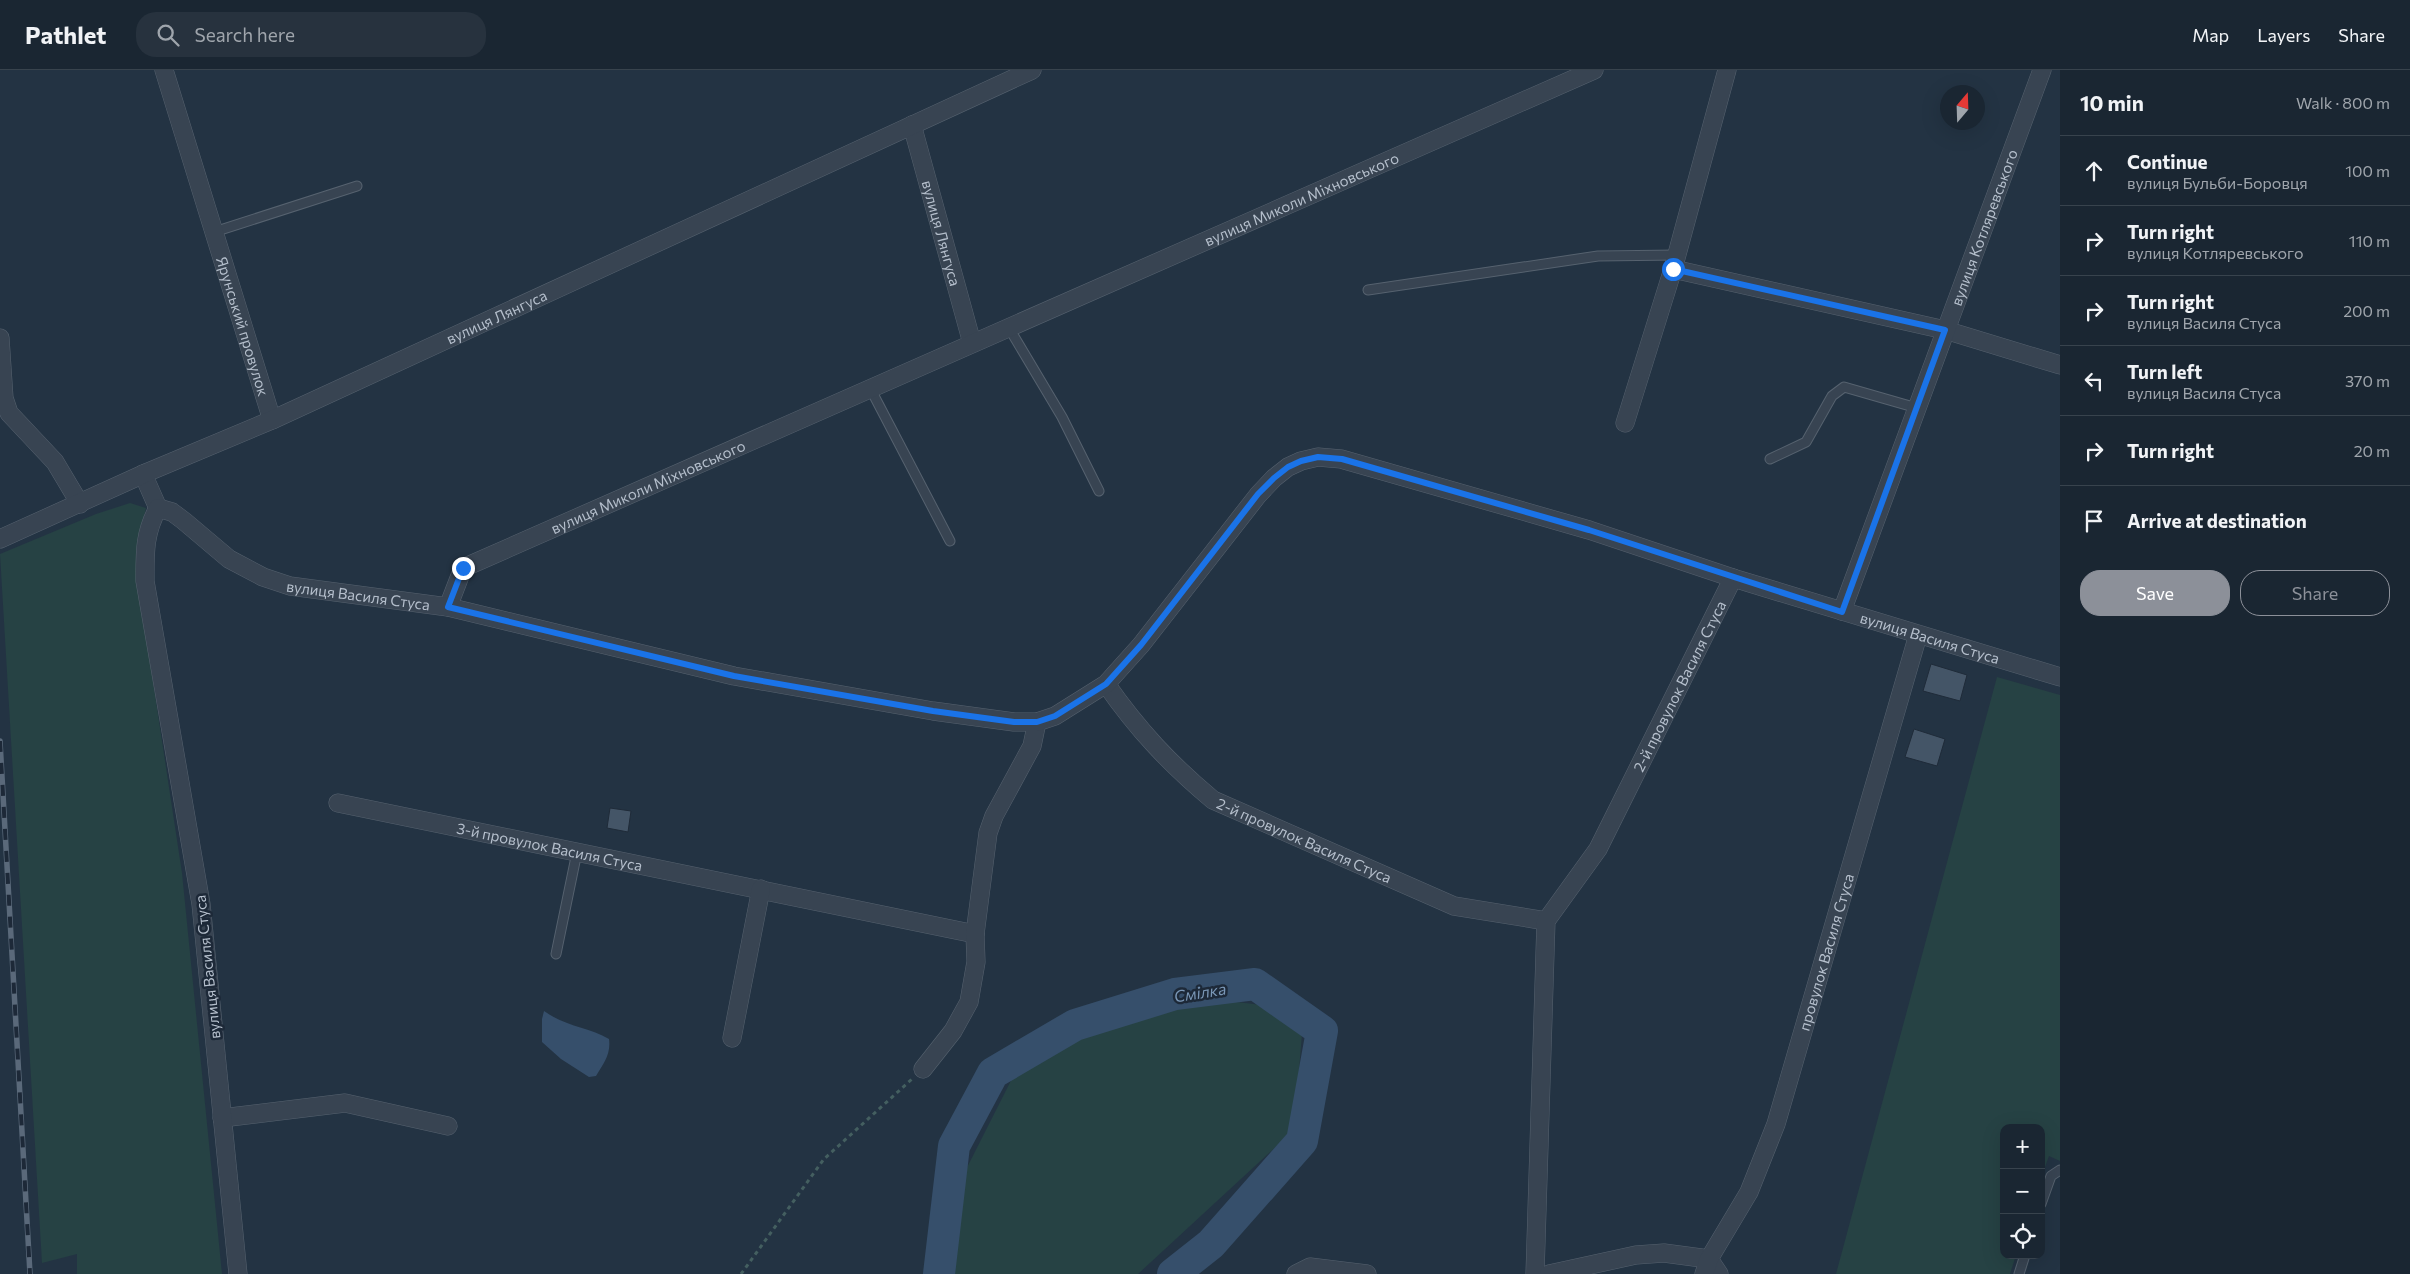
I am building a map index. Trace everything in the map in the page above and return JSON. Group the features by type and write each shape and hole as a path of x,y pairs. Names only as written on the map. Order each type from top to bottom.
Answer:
{"street":[{"name":"Ярунський провулок","path":"164,70 272,420"},
{"name":"вулиця Лянгуса","path":"0,539 143,474 272,420 1032,70"},
{"name":"вулиця Миколи Міхновського","path":"448,607 463,568 1594,70"},
{"path":"1625,423 1675,262 1727,70"},
{"name":"вулиця Котляревського","path":"1842,612 2042,70"},
{"name":"вулиця Лянгуса","path":"912,125 972,343"},
{"path":"1675,262 1945,330 2060,365"},
{"path":"0,338 4,398 9,412 55,462 80,504"},
{"name":"вулиця Василя Стуса","path":"238,1274 201,904 145,581 145,543 149,525 158,508 172,512 229,559 263,577 290,586 448,607 734,676 933,711 1014,722 1037,722 1055,716 1106,684 1141,645 1258,494 1288,467 1318,457 1342,459 1589,530 1733,578 2060,677"},
{"path":"143,474 158,508"},
{"name":"2-й провулок Василя Стуса","path":"1106,684 1132,721 1182,774 1214,800 1454,906 1546,921 1598,849 1733,578"},
{"name":"провулок Василя Стуса","path":"1706,1267 1749,1192 1776,1124 1918,635"},
{"path":"923,1069 953,1032 969,1002 976,962 975,934 988,833 994,816 1032,746 1037,722"},
{"name":"3-й провулок Василя Стуса","path":"338,803 975,934"},
{"path":"732,1038 761,889"},
{"path":"1536,1274 1546,921"},
{"path":"222,1118 345,1103 448,1126"},
{"path":"1549,1274 1636,1255 1664,1253 1706,1267 1719,1274"},
{"path":"1296,1274 1310,1268 1367,1274"}],"lane":[{"path":"214,232 357,186"},
{"path":"1368,290 1598,256 1675,262"},
{"path":"1009,328 1062,417 1099,490"},
{"path":"1770,459 1806,442 1832,396 1844,387 1917,408"},
{"path":"870,388 950,541"},
{"path":"556,954 577,852"},
{"path":"2045,1193 2051,1176 2060,1170"},
{"path":"2019,1274 2024,1259"}],"path":[{"path":"741,1274 824,1159 923,1069"}],"green space":[{"path":"130,503 146,508 139,540 137,576 182,873 222,1274 77,1274 77,1254 42,1263 0,554 96,514"},
{"path":"1997,677 2060,695 2060,1161 2049,1156 2045,1167 2045,1124 2000,1124 2000,1259 2015,1259 2010,1274 1836,1274"},
{"path":"1162,993 1304,1010 1294,1130 1138,1274 941,1274 947,1207 1024,1055"}],"water":[{"path":"544,1011 569,1024 609,1039 608,1054 596,1076 589,1077 561,1059 542,1042"}],"building":[{"path":"1931,664 1967,675 1960,701 1923,691"},
{"path":"1914,729 1945,739 1937,766 1905,757"},
{"path":"610,808 631,811 628,832 607,828"}],"waterway":[{"name":"Смілка","path":"939,1274 954,1146 993,1073 1075,1025 1175,994 1255,984 1322,1031 1302,1141 1211,1244 1173,1274"}],"railway":[{"path":"0,741 30,1274"}],"route":[{"path":"463,568 448,607 734,676 933,711 1014,722 1037,722 1055,716 1079,703 1106,684 1141,645 1258,494 1288,467 1301,461 1318,457 1342,459 1589,530 1842,612 1945,330 1673,269"}]}
